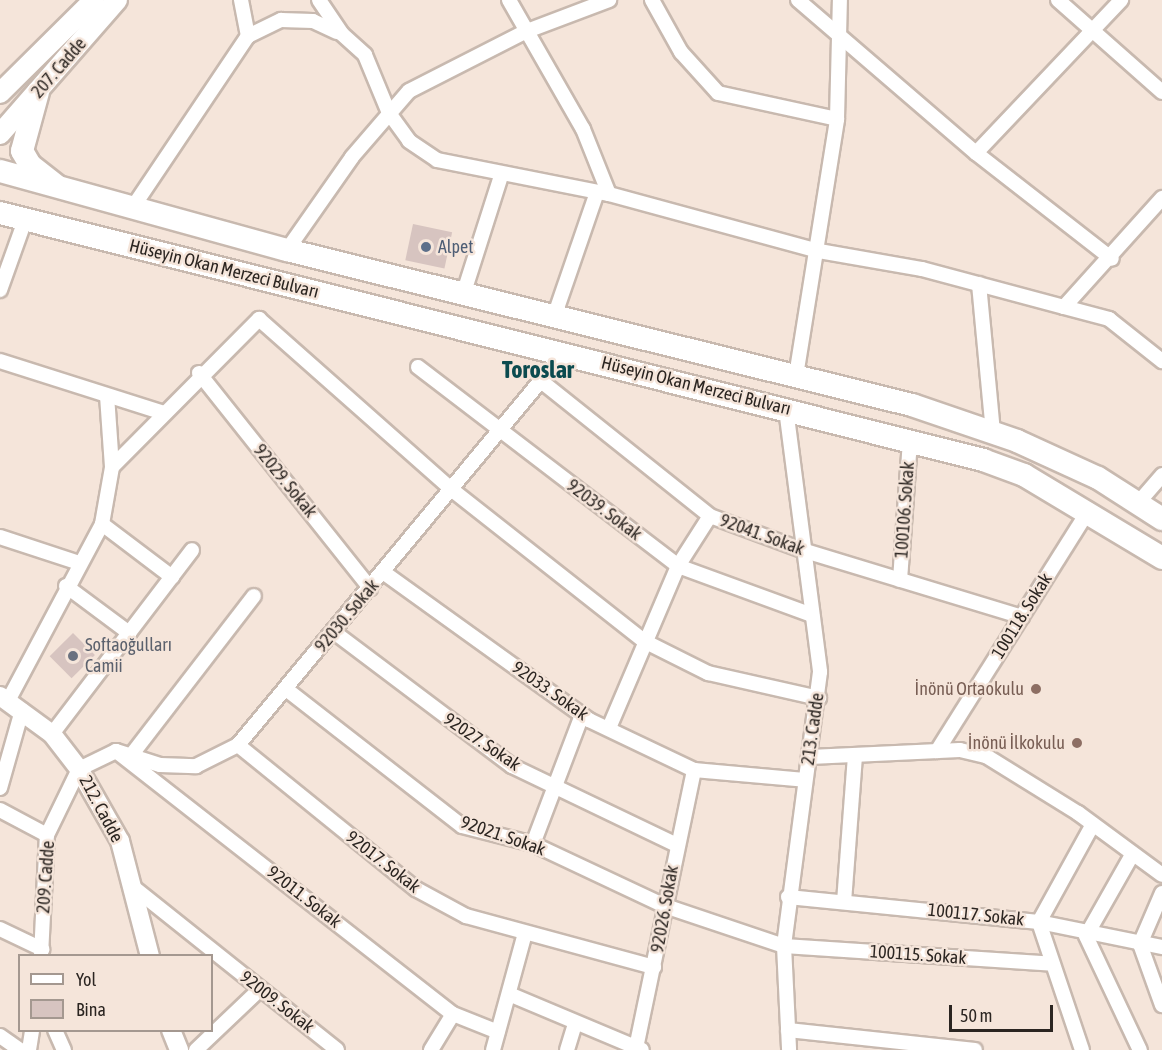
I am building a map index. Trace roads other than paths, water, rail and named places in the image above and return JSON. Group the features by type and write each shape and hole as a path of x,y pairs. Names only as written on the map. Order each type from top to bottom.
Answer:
{"main road":[{"name":"207. Cadde","path":"1,92 94,0"},
{"name":"207. Cadde","path":"0,134 117,0"},
{"path":"38,92 22,151 44,179 76,196"},
{"name":"Hüseyin Okan Merzeci Bulvarı","path":"0,171 76,196 130,210 463,295 912,405 993,432 1098,478 1162,519"},
{"name":"Hüseyin Okan Merzeci Bulvarı","path":"0,213 910,440 1024,474 1089,510 1162,558"}],"street":[{"path":"241,0 248,36"},
{"path":"319,0 342,34 365,54 389,114 409,141 436,160 501,176 603,193 819,251 979,284 1064,306 1109,319 1162,361"},
{"path":"509,0 583,129 603,193 554,317"},
{"path":"286,250 409,91 527,31 609,0"},
{"path":"652,0 687,60 718,93 837,119"},
{"path":"798,0 976,153 1112,259"},
{"path":"796,376 819,251 837,119 840,0"},
{"path":"1058,0 1162,92"},
{"path":"976,153 1121,0"},
{"path":"130,210 248,36 281,20 313,21 342,34"},
{"path":"463,295 501,176"},
{"path":"1064,306 1112,259 1162,198"},
{"path":"0,290 25,220"},
{"path":"979,284 993,432"},
{"path":"112,467 161,412 259,319 268,323 451,489 644,641 708,673 819,698"},
{"name":"92030. Sokak","path":"116,751 134,753 160,765 196,766 238,745 563,354"},
{"path":"0,361 161,412"},
{"name":"92039. Sokak","path":"418,367 499,432 678,566 812,615"},
{"name":"92029. Sokak","path":"199,374 370,588"},
{"name":"92041. Sokak","path":"541,381 710,516 802,550 1022,617"},
{"path":"0,788 10,702 78,562 102,524 112,467 107,396"},
{"name":"213. Cadde","path":"786,409 812,615 819,698 788,897 784,946 789,1050"},
{"name":"100106. Sokak","path":"900,580 910,440"},
{"path":"1138,503 1162,475"},
{"name":"100118. Sokak","path":"937,752 1089,510"},
{"path":"609,728 644,641 678,566 710,516"},
{"path":"102,524 172,577"},
{"path":"0,537 78,562"},
{"path":"52,734 192,550"},
{"name":"92033. Sokak","path":"383,572 582,715 694,770 805,780"},
{"path":"66,586 129,633"},
{"path":"134,753 254,596"},
{"name":"92027. Sokak","path":"334,632 512,766 556,784 677,845"},
{"name":"92021. Sokak","path":"286,689 462,826 533,844 665,906 784,946"},
{"name":"212. Cadde","path":"10,702 52,734 79,769 120,841 150,954"},
{"path":"533,844 582,715"},
{"name":"92017. Sokak","path":"238,745 416,889 466,916 654,967"},
{"path":"79,769 116,751"},
{"name":"92011. Sokak","path":"116,751 453,1014 498,1032"},
{"path":"810,757 937,752 986,756 1162,875"},
{"path":"844,902 855,755"},
{"name":"209. Cadde","path":"41,952 47,835 79,769"},
{"name":"92026. Sokak","path":"639,1049 677,845 694,770"},
{"path":"0,810 47,835"},
{"path":"1082,1050 1039,922 1092,826"},
{"path":"1132,855 1086,936 1140,1050"},
{"name":"92009. Sokak","path":"133,887 337,1050"},
{"path":"1162,893 1140,944 1162,1005"},
{"name":"100117. Sokak","path":"788,897 1039,922 1086,936 1162,947"},
{"path":"0,929 41,952"},
{"path":"493,1050 525,933"},
{"name":"100115. Sokak","path":"784,946 1052,964"},
{"path":"213,1032 260,989"},
{"path":"509,994 575,1023 613,1045 639,1049"},
{"path":"432,1050 453,1014"},
{"path":"567,1050 575,1023"},
{"path":"788,1030 975,1050"},
{"path":"29,1050 32,1032"},
{"path":"56,1032 64,1050"},
{"path":"173,1032 193,1050 213,1032"},
{"path":"0,1036 20,1050"}],"place":[{"name":"Alpet","path":"426,247"},
{"name":"Softaoğulları Camii","path":"73,656"},
{"name":"İnönü Ortaokulu","path":"1036,689"},
{"name":"İnönü İlkokulu","path":"1077,743"}],"district":[{"name":"Toroslar","path":"538,370"}]}
